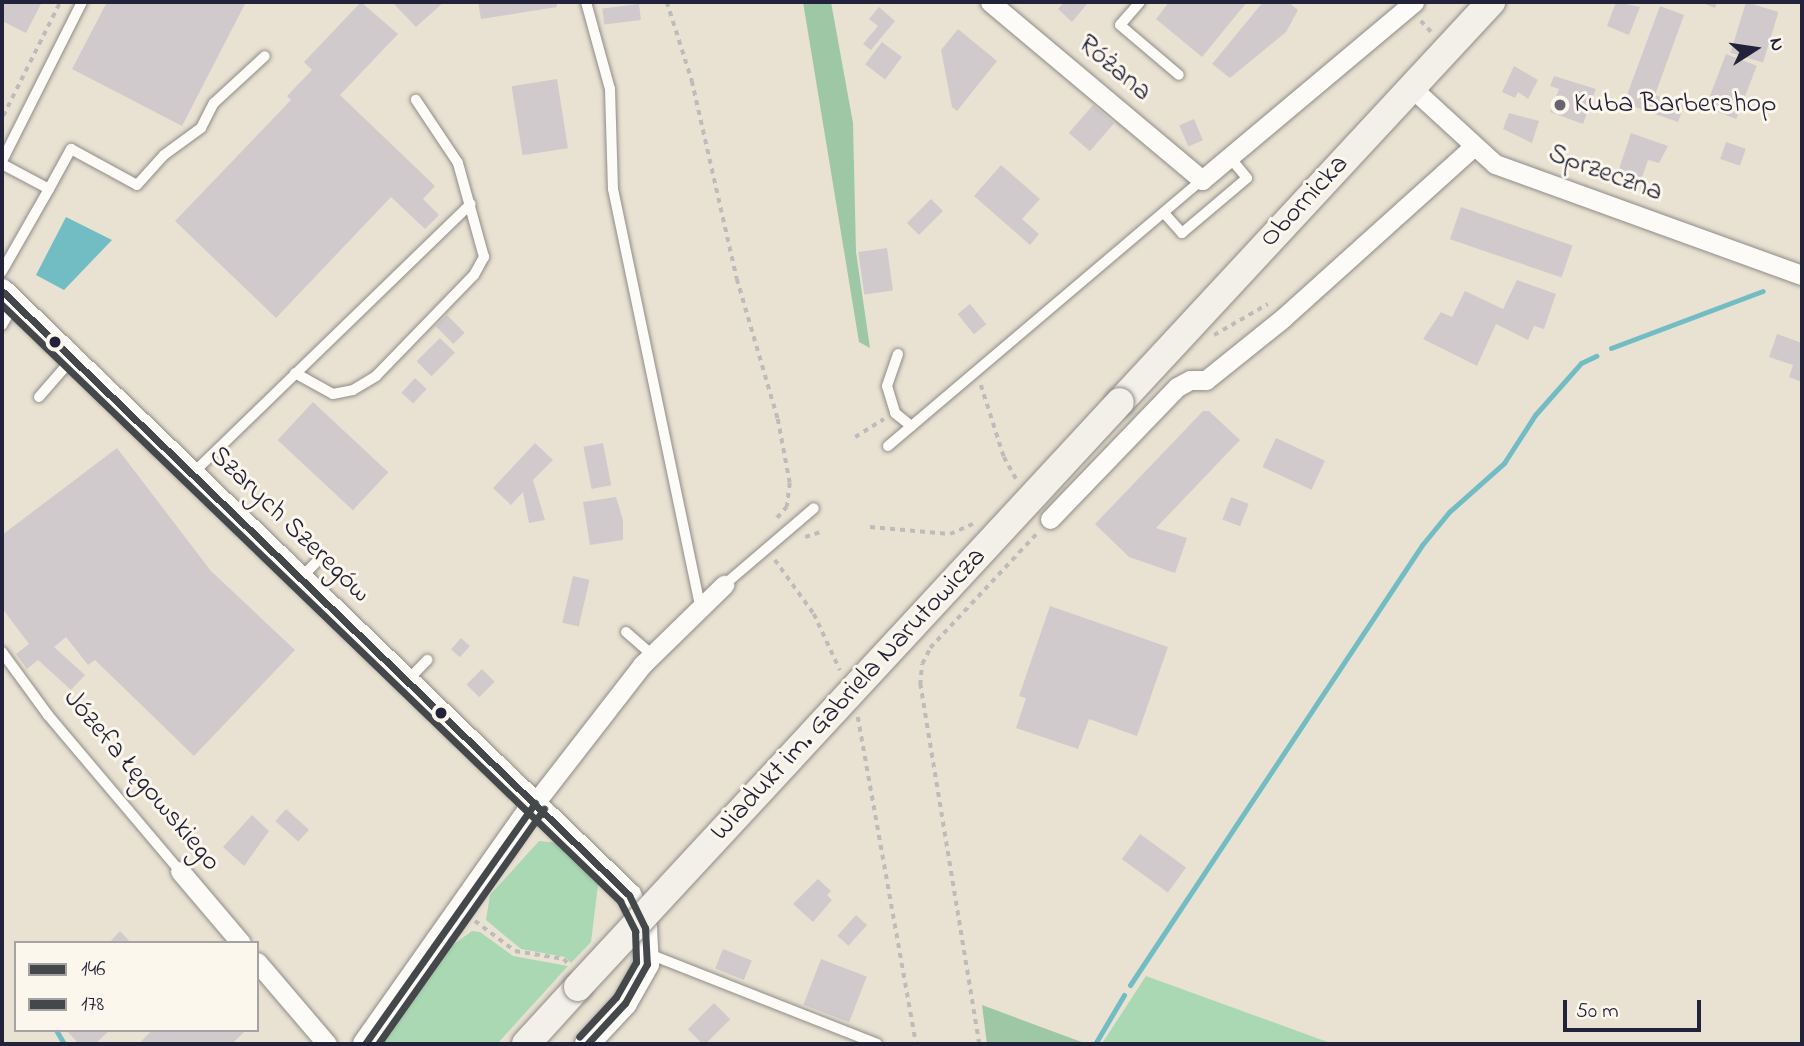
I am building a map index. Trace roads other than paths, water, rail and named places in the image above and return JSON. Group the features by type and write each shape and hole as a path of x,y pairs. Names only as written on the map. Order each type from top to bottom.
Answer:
{"main road":[{"name":"Obornicka","path":"1120,402 1412,88 1482,5"},
{"name":"Wiadukt im. Gabriela Narutowicza","path":"526,1044 576,978 910,629 1120,402"}],"street":[{"name":"Różana","path":"990,2 1202,180"},
{"path":"1202,180 1415,2"},
{"name":"Sprzeczna","path":"1412,88 1472,147 1495,164 1802,275"},
{"path":"1050,519 1177,387 1190,380 1206,380 1263,333 1472,147"},
{"name":"Szarych Szeregów","path":"6,306 72,359 300,578 337,623 408,680 629,895 645,929 648,954"},
{"path":"365,1044 535,803 652,655 724,585"},
{"name":"Józefa Łęgowskiego","path":"180,871 239,941"},
{"path":"587,1044 625,1003 642,977 648,954"},
{"path":"259,964 327,1044"}],"lane":[{"path":"49,189 2,162 82,2"},
{"path":"586,2 610,89 613,189 672,493 700,606"},
{"path":"1140,2 1120,25 1179,75"},
{"path":"2,271 71,149 137,185 164,155 201,128 214,103 265,56"},
{"path":"295,373 333,394 352,390 376,376 474,275 484,257 458,163 416,100"},
{"path":"1164,213 1182,233 1247,178 1230,158"},
{"path":"888,446 1202,180"},
{"path":"192,474 471,204"},
{"path":"898,354 887,386 895,413 911,426"},
{"path":"39,397 72,359"},
{"path":"724,585 814,508"},
{"path":"300,578 320,558"},
{"path":"626,632 652,655"},
{"name":"Józefa Łęgowskiego","path":"2,652 48,715 180,871"},
{"path":"408,680 427,660"},
{"path":"648,954 877,1044"}],"water":[{"path":"66,217 112,240 64,290 36,275"}],"waterway":[{"path":"1611,348 1763,291"},
{"path":"1130,985 1422,545 1449,512 1504,463 1535,415 1581,363 1596,356"},
{"path":"1095,1044 1124,995"},
{"path":"57,1032 64,1044"}],"place":[{"name":"Kuba Barbershop","path":"1560,105"}]}
